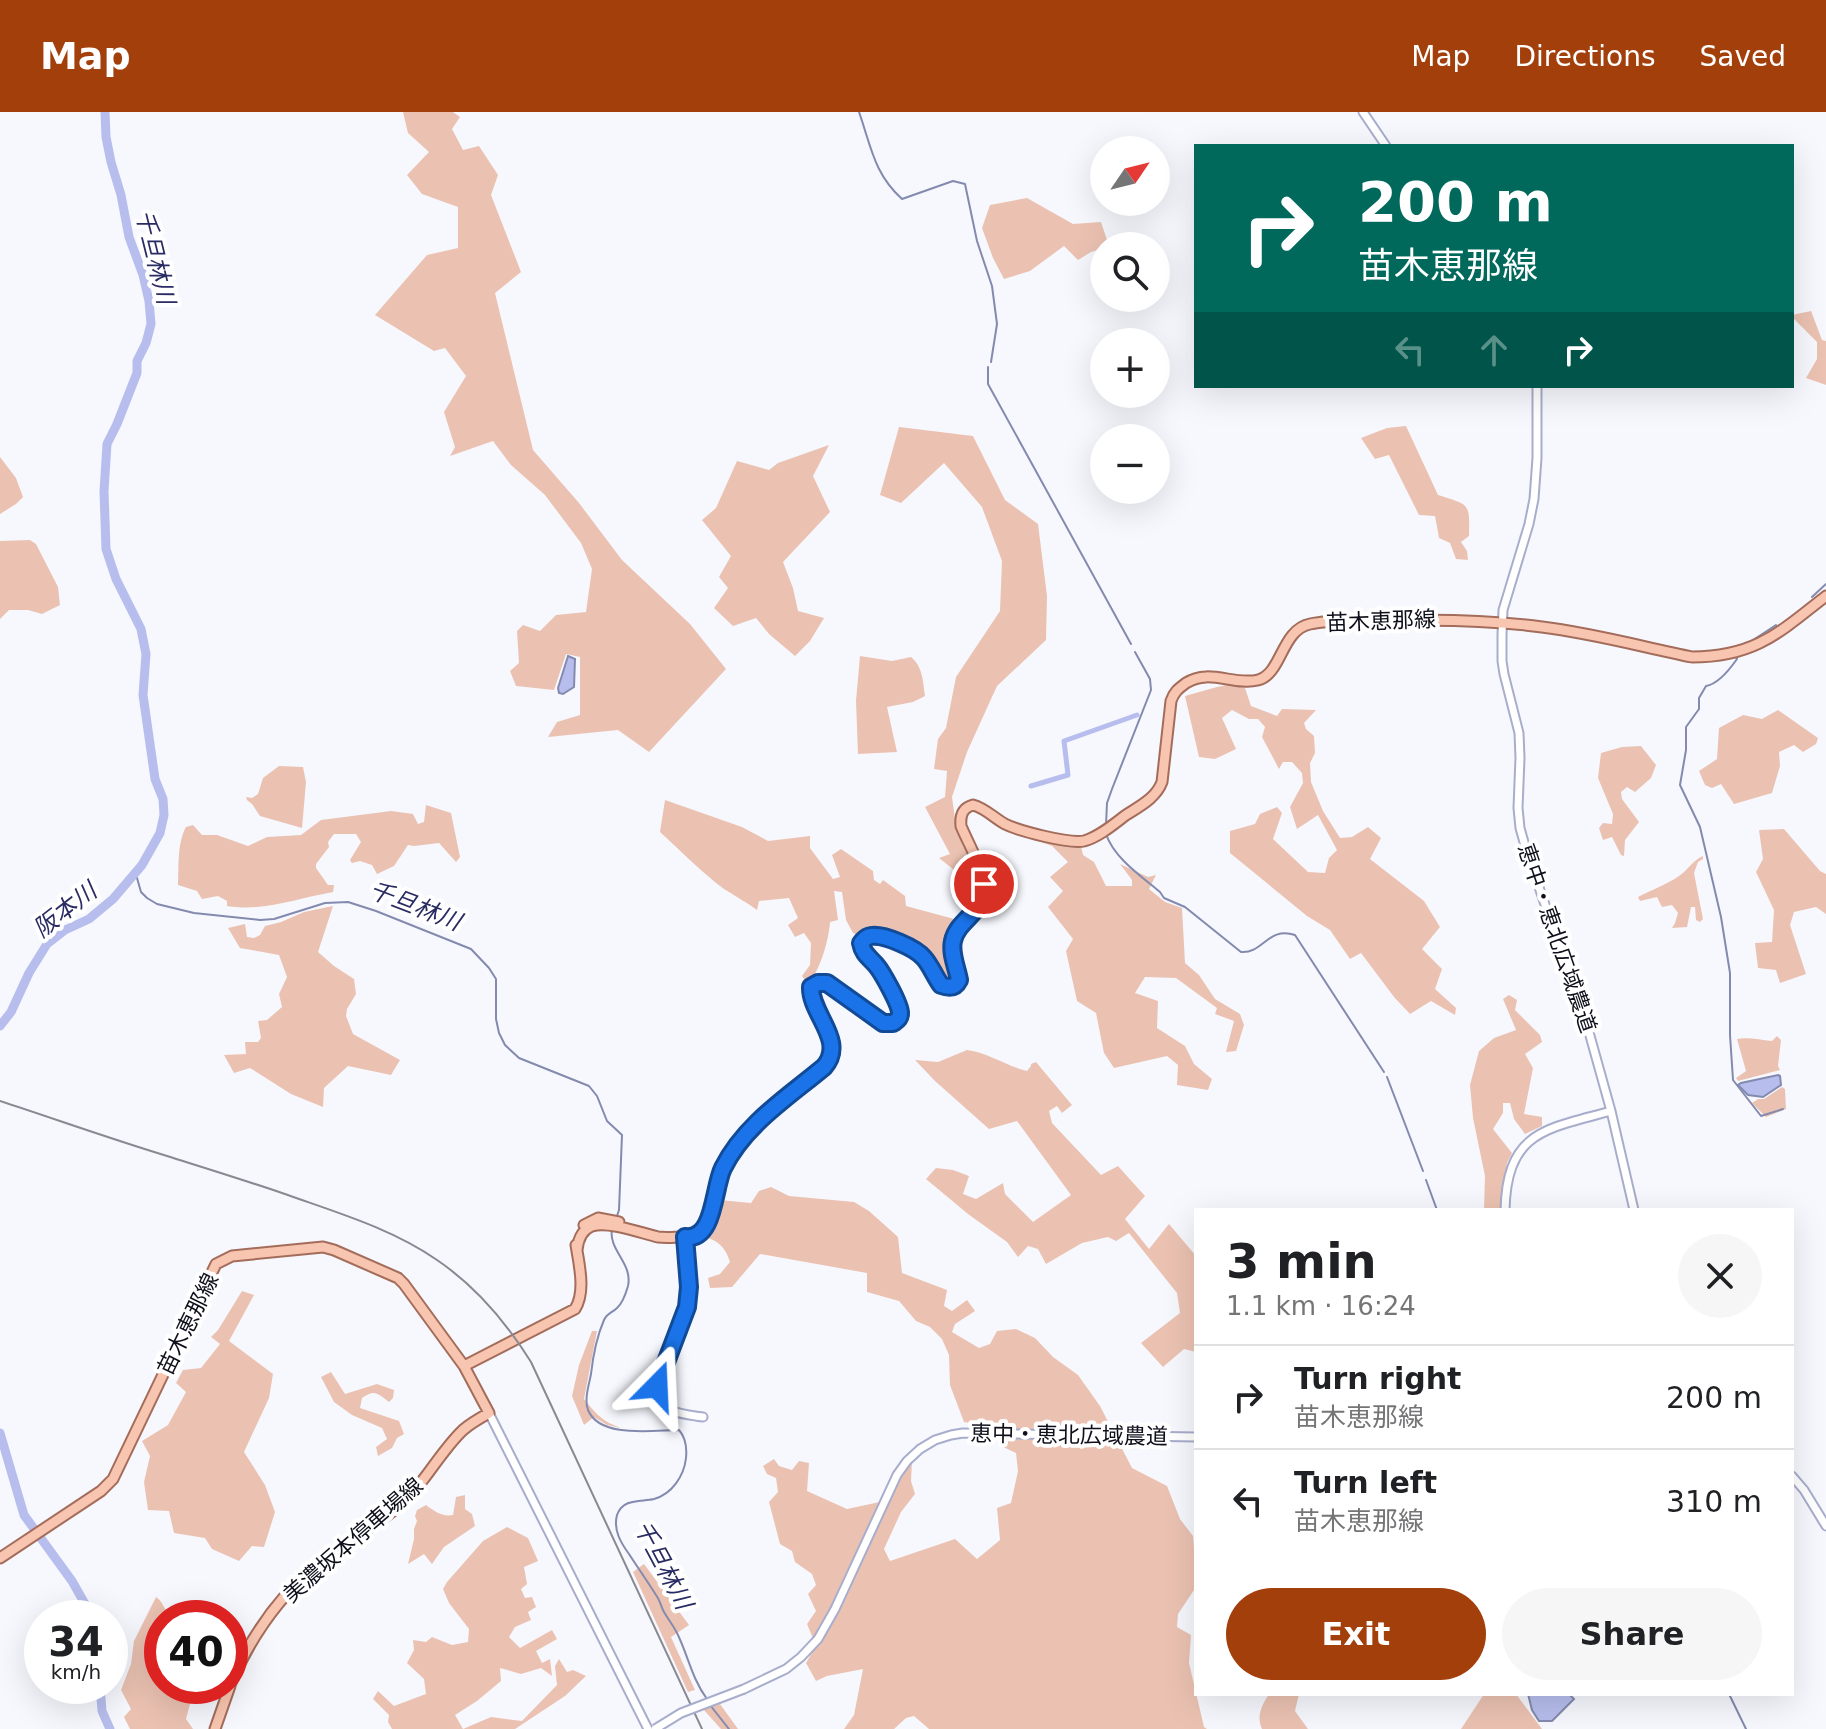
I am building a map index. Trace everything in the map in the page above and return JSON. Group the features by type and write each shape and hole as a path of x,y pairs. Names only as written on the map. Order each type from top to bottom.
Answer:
{"main road":[{"name":"苗木恵那線","path":"685,1237 698,1236 706,1226 721,1172 745,1135 824,1067 830,1058 826,1026 811,999 811,987 821,982 827,983 883,1023 897,1021 900,1014 886,980 862,949 864,939 874,936 918,951 941,985 957,984 953,941 979,906 984,891 981,874 961,826 962,814 969,806 979,807 1008,825 1037,834 1076,842 1087,840 1139,807 1158,790 1162,782 1171,701 1177,689 1193,679 1203,676 1250,681 1262,679 1293,634 1310,624 1445,619 1502,622 1546,627 1692,657 1713,657 1737,653 1763,643 1826,596"},
{"path":"489,1413 464,1366 575,1309 581,1291 575,1238 584,1225 598,1218 606,1223 685,1237"},
{"name":"苗木恵那線","path":"0,1558 101,1491 113,1479 212,1270 226,1258 323,1247 398,1278 464,1366"},
{"name":"美濃坂本停車場線","path":"248,1650 285,1597 315,1566 402,1503 423,1482 453,1440 465,1428 489,1413"},
{"name":"美濃坂本停車場線","path":"215,1729 224,1704"}],"street":[{"path":"1363,112 1385,144"},
{"name":"恵中・恵北広域農道","path":"1537,388 1534,499 1502,622 1502,661 1520,744 1518,808 1522,838 1587,1025 1634,1208"},
{"path":"1505,1208 1508,1183 1524,1145 1550,1129 1611,1111"},
{"path":"685,1237 689,1287 687,1307 657,1390 659,1400 669,1410 703,1417"},
{"path":"489,1413 648,1729"},
{"name":"恵中・恵北広域農道","path":"655,1729 681,1713 761,1683 801,1657 818,1639 835,1609 897,1475 907,1461 928,1444 942,1437 963,1433 1194,1437"},
{"path":"1794,1478 1826,1526"}],"shaded area":[{"path":"403,112 453,112 460,117 452,129 463,150 479,146 498,175 491,195 521,272 495,293 533,450 579,503 622,560 690,624 726,669 649,752 618,730 548,737 557,722 580,715 580,657 566,654 554,690 516,686 510,671 519,663 517,631 523,625 540,631 556,615 586,612 592,569 581,543 545,495 511,465 493,441 450,456 455,447 444,412 466,376 445,348 434,351 375,315 427,255 458,248 458,207 422,194 407,175 429,152 408,133"},
{"path":"1027,198 1073,224 1101,222 1104,232 1090,232 1090,253 1078,260 1064,246 1030,271 1004,279 982,228 990,205"},
{"path":"1811,311 1822,340 1826,341 1826,385 1806,378 1817,359 1817,342 1794,319 1794,315"},
{"path":"1406,426 1438,495 1466,506 1469,536 1461,542 1468,560 1456,559 1450,543 1439,538 1435,516 1419,515 1389,455 1375,459 1361,438 1387,428"},
{"path":"899,427 973,436 1005,500 1038,524 1047,596 1046,640 997,686 967,752 952,797 957,833 976,871 971,877 976,889 980,889 975,906 953,932 953,979 938,975 930,958 914,945 871,931 858,935 853,933 846,920 842,892 834,891 838,920 830,922 820,964 807,983 802,976 810,965 811,943 804,933 795,937 788,925 798,918 789,898 759,901 757,910 724,889 660,832 665,800 742,827 768,841 810,836 810,848 833,879 840,877 832,855 841,849 873,871 874,880 880,884 883,880 905,896 906,906 958,920 963,908 959,889 963,877 939,858 950,854 925,807 945,797 947,771 934,769 938,739 946,728 956,677 1000,611 1002,561 982,507 944,463 901,503 880,495"},
{"path":"829,445 813,476 830,512 783,562 798,611 824,618 810,641 795,656 756,618 733,626 714,608 728,588 719,577 731,556 702,520 716,508 737,461 769,470 778,463"},
{"path":"0,457 16,478 23,497 0,514"},
{"path":"30,540 36,544 58,587 60,605 42,614 9,610 0,619 0,541"},
{"path":"860,656 892,661 911,657 920,670 925,696 913,702 887,707 897,752 858,754 856,701"},
{"path":"1243,682 1251,706 1277,716 1282,709 1316,710 1304,723 1314,736 1311,782 1323,811 1340,838 1352,837 1368,827 1381,838 1370,859 1424,901 1440,927 1422,949 1442,969 1435,989 1456,1008 1455,1015 1431,1001 1410,1014 1361,953 1350,959 1330,930 1307,916 1230,853 1230,831 1255,824 1260,814 1277,807 1282,813 1273,839 1308,872 1325,873 1329,858 1337,850 1318,815 1297,829 1290,807 1303,783 1302,773 1292,762 1283,762 1279,769 1262,737 1265,727 1258,719 1249,719 1232,710 1222,718 1236,749 1215,759 1199,757 1185,696"},
{"path":"1778,710 1818,738 1816,744 1803,752 1794,745 1779,752 1780,766 1772,793 1734,804 1721,784 1712,788 1705,785 1699,771 1717,759 1719,728 1743,715 1762,719"},
{"path":"1641,746 1656,765 1651,778 1635,792 1627,787 1621,792 1622,799 1639,822 1625,840 1624,856 1612,837 1603,840 1599,828 1603,823 1612,824 1613,814 1598,778 1601,753"},
{"path":"279,766 303,767 306,782 302,828 260,816 247,800 246,797 252,798 258,794 263,778"},
{"path":"426,805 451,813 460,857 456,862 439,843 408,845 394,866 377,874 372,865 360,861 352,863 350,860 361,842 356,834 334,834 328,842 329,847 316,864 328,885 334,885 333,892 268,906 241,907 227,906 227,901 218,896 202,899 197,891 178,885 180,847 186,827 193,825 202,835 217,835 248,846 267,837 301,835 321,820 391,811 413,814 418,824 424,822"},
{"path":"1784,829 1826,874 1826,914 1816,907 1794,912 1790,925 1806,974 1780,983 1776,970 1758,968 1755,943 1772,942 1774,910 1756,872 1763,859 1759,830"},
{"path":"1040,837 1081,846 1083,855 1094,862 1106,886 1132,886 1132,880 1120,864 1148,877 1156,875 1149,889 1165,902 1182,908 1185,963 1199,975 1215,999 1240,1014 1244,1025 1236,1051 1226,1052 1234,1021 1215,1014 1217,1008 1176,978 1145,977 1135,993 1158,1001 1157,1028 1185,1046 1194,1064 1212,1079 1208,1090 1177,1085 1178,1065 1167,1056 1114,1068 1104,1053 1096,1013 1077,1001 1066,951 1073,939 1048,907 1063,891 1050,877 1068,862 1052,846 1038,841"},
{"path":"1703,856 1694,873 1703,919 1700,922 1696,920 1695,907 1691,907 1687,927 1672,928 1678,913 1672,905 1662,907 1657,897 1640,901 1638,897 1682,874"},
{"path":"333,906 318,952 354,979 356,994 346,1016 353,1034 400,1060 391,1075 348,1066 324,1088 323,1107 291,1094 250,1068 234,1073 224,1055 246,1054 245,1042 258,1042 261,1038 258,1021 267,1020 282,1007 279,994 287,977 279,955 240,948 228,928 245,924 247,937 254,938 265,926 304,912"},
{"path":"1509,995 1517,1000 1515,1010 1540,1035 1542,1042 1525,1054 1533,1068 1524,1114 1542,1117 1542,1126 1525,1134 1514,1119 1510,1103 1503,1103 1503,1113 1493,1129 1512,1153 1507,1163 1501,1208 1484,1208 1485,1176 1473,1118 1470,1085 1479,1051 1494,1038 1516,1030 1503,999"},
{"path":"1777,1036 1781,1040 1780,1070 1738,1081 1736,1078 1746,1071 1737,1039 1772,1041"},
{"path":"967,1050 1027,1071 1036,1062 1072,1105 1062,1113 1057,1106 1049,1111 1052,1123 1101,1175 1118,1166 1145,1196 1125,1219 1149,1249 1169,1224 1194,1254 1194,1352 1184,1349 1163,1367 1141,1343 1180,1313 1177,1293 1129,1233 1116,1241 1108,1237 1082,1243 1046,1264 1038,1249 1028,1246 1018,1257 1007,1242 926,1179 936,1168 969,1176 963,1194 976,1199 1003,1183 1005,1194 1033,1222 1071,1195 1017,1121 989,1129 915,1060 938,1062"},
{"path":"1782,1087 1785,1089 1786,1109 1766,1117 1752,1103 1764,1099"},
{"path":"771,1187 789,1196 854,1202 898,1237 902,1273 947,1290 944,1306 952,1311 967,1300 975,1311 955,1324 952,1332 979,1348 990,1344 997,1331 1016,1329 1035,1338 1053,1357 1078,1375 1100,1406 1132,1468 1167,1486 1180,1519 1193,1536 1194,1590 1178,1614 1177,1627 1191,1635 1189,1663 1194,1696 1197,1696 1207,1729 929,1729 914,1716 906,1718 894,1729 844,1729 854,1715 863,1669 816,1681 806,1663 816,1646 807,1624 816,1611 808,1594 816,1585 812,1574 795,1562 792,1551 780,1544 769,1502 778,1492 776,1478 767,1474 763,1466 774,1459 779,1466 792,1470 799,1461 809,1463 807,1491 847,1509 889,1500 900,1475 912,1461 911,1481 915,1494 901,1512 884,1549 890,1561 955,1539 977,1559 1000,1540 997,1508 1011,1503 1018,1471 1016,1453 999,1445 994,1427 964,1422 950,1385 949,1355 942,1339 930,1327 916,1321 899,1301 867,1292 867,1273 760,1254 732,1287 710,1288 708,1278 720,1274 730,1262 720,1245 703,1236 714,1210 720,1200 751,1203 759,1191"},
{"path":"242,1291 254,1295 229,1341 273,1374 269,1398 244,1452 265,1485 275,1512 264,1547 252,1546 239,1561 212,1549 205,1538 174,1533 169,1511 148,1510 144,1482 150,1456 142,1441 168,1425 186,1392 176,1383 183,1370 201,1368 220,1344 211,1337"},
{"path":"592,1331 597,1331 584,1399 600,1416 621,1428 607,1425 594,1417 584,1425 572,1396 579,1365"},
{"path":"331,1372 345,1394 377,1384 394,1390 389,1402 376,1393 366,1395 360,1408 399,1421 404,1434 397,1438 392,1448 378,1456 376,1447 387,1439 382,1428 352,1415 334,1402 321,1377"},
{"path":"465,1495 465,1509 472,1514 475,1526 444,1547 432,1564 424,1554 408,1564 417,1510 426,1505 442,1514 453,1515 456,1497"},
{"path":"507,1527 528,1538 538,1561 524,1567 527,1584 521,1589 525,1598 532,1597 536,1607 528,1612 531,1620 515,1627 509,1637 520,1648 552,1630 557,1639 536,1651 542,1663 550,1659 552,1676 541,1668 521,1674 500,1668 501,1681 455,1715 463,1729 392,1729 388,1722 389,1715 373,1699 378,1691 394,1706 426,1694 424,1679 407,1663 414,1650 413,1640 426,1642 432,1637 452,1645 468,1642 469,1629 449,1603 443,1589 483,1541"},
{"path":"644,1564 689,1625 671,1637 695,1690 688,1692 633,1572"},
{"path":"144,1621 144,1704 190,1704 186,1719 193,1729 130,1729 124,1717 131,1709 128,1703 128,1672 134,1641"},
{"path":"559,1659 567,1672 573,1670 586,1676 565,1696 515,1729 463,1729 491,1717 522,1721 557,1685 555,1666"},
{"path":"1268,1696 1299,1696 1295,1711 1308,1729 1262,1729 1262,1706"},
{"path":"1483,1696 1517,1696 1542,1729 1461,1729"},
{"path":"720,1704 738,1729 721,1729 703,1709"}],"water":[{"path":"568,656 575,659 574,687 563,694 559,693 558,688"},
{"path":"1778,1075 1781,1085 1763,1097 1748,1095 1738,1085 1741,1083"},
{"path":"1528,1696 1571,1696 1574,1699 1552,1721 1539,1721"}],"waterway":[{"name":"千旦林川","path":"0,1026 11,1012 47,944 65,930 89,919 113,899 142,865 160,833 164,815 163,799 155,779 143,695 146,654 141,629 116,579 106,549 104,491 107,444 137,373 137,361 151,324 143,275 129,237 111,162 105,112"},
{"path":"859,112 879,169 902,199 953,181 965,184 977,241 992,286 997,324 991,362"},
{"path":"988,367 988,384 1131,644"},
{"path":"1812,597 1826,584"},
{"path":"1735,647 1750,642 1776,625"},
{"path":"1106,825 1107,803 1151,690 1150,679 1135,652"},
{"path":"1736,657 1723,676 1706,686 1699,698 1699,709 1686,727 1680,785 1700,827 1721,917 1730,973 1733,1080 1761,1116 1783,1109"},
{"path":"1031,786 1068,775 1064,741 1137,715"},
{"path":"1106,834 1122,859 1164,898 1185,907 1241,952 1255,949 1278,934 1295,935 1384,1072"},
{"name":"千旦林川","path":"135,871 141,892 147,898 157,904 194,913 260,920 274,919 325,903 348,902 471,949 496,979 496,1019 505,1045 519,1058 589,1086 597,1096 607,1121 622,1135 616,1219"},
{"path":"1387,1077 1423,1171"},
{"path":"1426,1180 1436,1208"},
{"name":"千旦林川","path":"612,1229 614,1244 627,1270 628,1286 621,1303 607,1316 602,1326 594,1353 587,1406 594,1419 615,1429 679,1430 683,1436 686,1458 676,1483 660,1497 623,1506 617,1515 616,1526 623,1545 677,1633 707,1699"},
{"name":"阪本川","path":"0,1433 24,1515 83,1600"},
{"path":"1730,1696 1746,1729"},
{"name":"阪本川","path":"101,1704 110,1729"},
{"name":"千旦林川","path":"710,1705 729,1729"}],"railway":[{"path":"0,1101 268,1188 362,1222 419,1249 465,1282 501,1319 531,1362 702,1729"}],"route":[{"path":"657,1386 687,1307 689,1287 685,1237 698,1236 706,1226 721,1172 745,1135 824,1067 830,1058 829,1035 811,999 811,987 821,982 827,983 883,1023 893,1023 899,1018 899,1008 886,980 866,956 861,943 874,936 910,947 926,960 941,985 953,986 959,980 953,941 979,906 984,884"}]}
